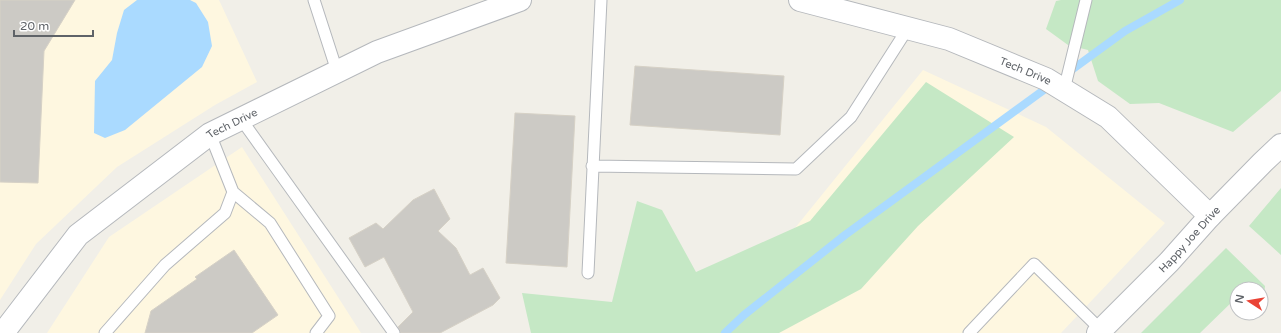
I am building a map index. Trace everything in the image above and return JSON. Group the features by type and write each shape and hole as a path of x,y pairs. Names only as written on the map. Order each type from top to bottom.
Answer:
{"street":[{"name":"Tech Drive","path":"3,333 78,235 210,134 377,52 520,0"},
{"name":"Tech Drive","path":"800,0 956,42 1046,79 1108,117 1210,216"},
{"name":"Happy Joe Drive","path":"1099,332 1169,262 1210,216 1281,145"}],"lane":[{"path":"314,0 337,71"},
{"path":"588,273 600,0"},
{"path":"1064,90 1086,0"},
{"path":"592,166 796,169 851,117 908,28"},
{"path":"241,119 394,333"},
{"path":"210,134 233,192 270,223 329,316 316,333"},
{"path":"105,333 165,265 225,213 233,192"},
{"path":"969,333 1034,264 1099,332"}],"shaded area":[{"path":"0,0 219,0 257,82 215,105 117,167 36,244 0,300"},
{"path":"923,70 1046,127 1165,223 1061,333 710,333"},
{"path":"242,147 361,333 47,333 109,237"}],"green space":[{"path":"1281,0 1281,91 1233,132 1159,103 1130,104 1098,81 1088,50 1068,45 1046,29 1056,1"},
{"path":"926,82 1014,137 918,226 861,289 779,333 531,333 522,293 612,302 637,201 662,210 696,272 810,221"},
{"path":"1281,188 1281,255 1249,226"},
{"path":"1226,248 1260,281 1229,281 1229,305 1200,333 1141,333"}],"water":[{"path":"137,0 190,0 196,3 208,22 212,46 202,67 125,130 105,138 94,133 95,81 112,60 117,33 124,10"}],"building":[{"path":"0,0 75,0 44,51 38,183 0,182"},
{"path":"635,66 784,76 780,135 630,125"},
{"path":"515,113 575,116 567,267 506,263"},
{"path":"434,189 450,219 438,231 456,248 470,275 483,268 500,298 493,305 440,333 401,333 398,327 413,312 384,257 365,267 349,238 376,223 383,229 413,200"},
{"path":"234,250 278,315 252,333 145,333 151,311 197,279 195,277"}],"waterway":[{"path":"1066,74 1125,31 1180,0"},
{"path":"725,333 744,315 845,235 1052,84"}]}
